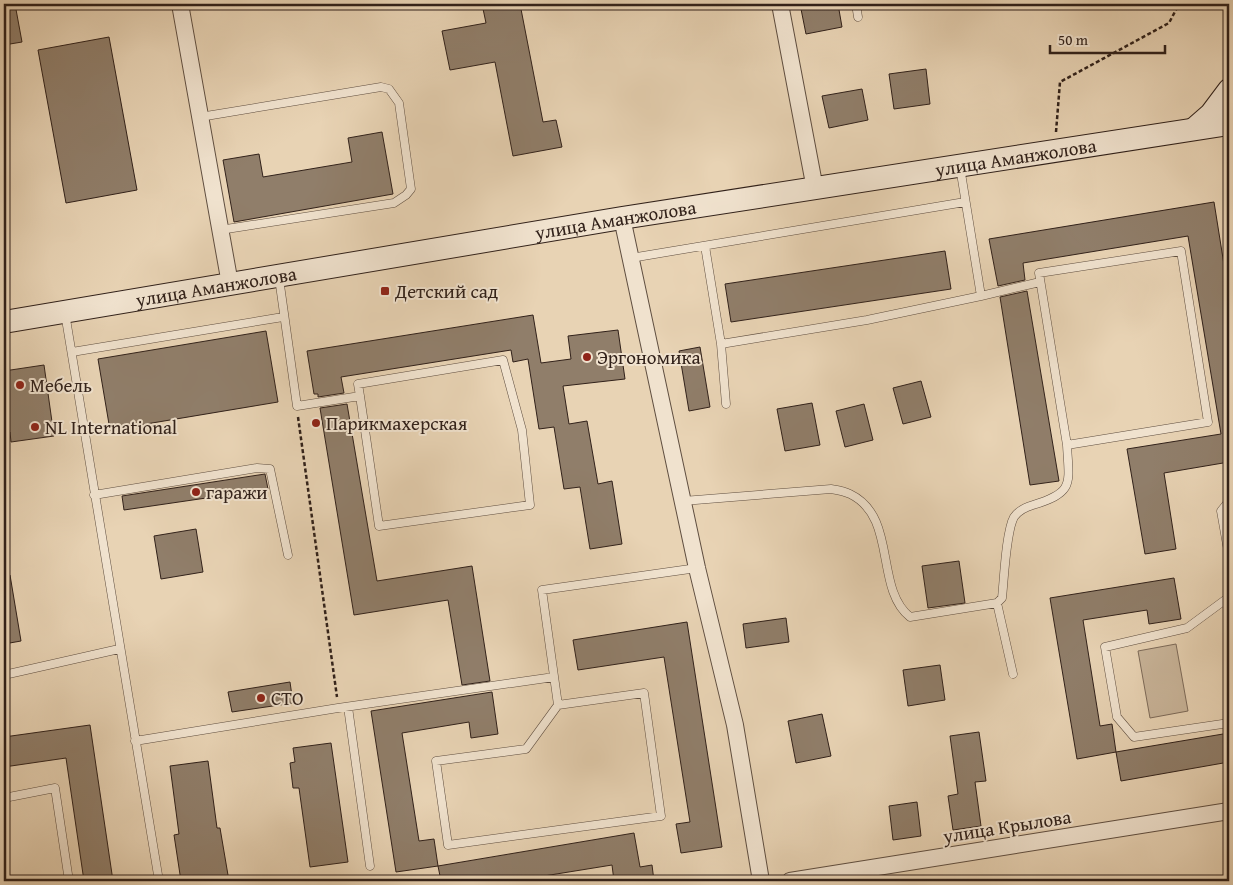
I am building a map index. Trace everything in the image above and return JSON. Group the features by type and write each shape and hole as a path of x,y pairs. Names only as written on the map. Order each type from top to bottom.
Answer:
{"main road":[{"path":"1195,128 1211,114 1229,90"},
{"name":"улица Аманжолова","path":"4,322 622,218 1229,124"}],"street":[{"path":"180,4 230,284"},
{"path":"780,4 816,189"},
{"path":"622,218 697,568 735,725 761,881"},
{"name":"улица Крылова","path":"790,881 1229,811"}],"lane":[{"path":"856,4 858,18"},
{"path":"200,117 381,87 389,88 399,103 412,189 406,195 394,203 220,230"},
{"path":"959,165 981,296"},
{"path":"631,258 965,202"},
{"path":"705,246 721,344 726,404"},
{"path":"683,501 831,489 850,494 875,516 893,592 900,609 910,618 998,603 1002,598 1010,529 1014,517 1024,508 1060,495 1066,488 1068,479 1067,445 1039,273 1180,251 1208,422 1067,445"},
{"path":"278,276 297,406 360,396"},
{"path":"721,344 867,320 1040,282"},
{"path":"64,311 159,881"},
{"path":"72,352 283,317"},
{"path":"503,360 522,430 530,505 379,526 360,396 358,384 503,360"},
{"path":"94,495 257,468 270,469 288,555"},
{"path":"1229,501 1221,511 1229,556"},
{"path":"558,705 644,693 661,816 448,846 436,761 526,749 558,705 542,590 697,568"},
{"path":"1229,597 1187,628 1105,647 1117,717 1134,737 1229,723"},
{"path":"998,603 1013,674"},
{"path":"4,675 119,649"},
{"path":"135,741 338,708 554,677"},
{"path":"348,707 370,866"},
{"path":"4,798 55,788 69,881"}],"path":[{"path":"1055,151 1060,82 1170,22 1179,4"},
{"path":"297,406 338,708"}],"shaded area":[{"path":"1176,644 1188,711 1150,718 1138,651"}],"building":[{"path":"4,4 15,4 22,42 4,45"},
{"path":"482,4 520,4 543,122 556,120 562,147 513,156 495,62 450,70 442,31 486,23"},
{"path":"800,4 838,4 842,27 806,34"},
{"path":"109,37 137,190 66,203 38,50"},
{"path":"926,69 930,104 894,109 889,74"},
{"path":"862,89 868,120 829,128 822,96"},
{"path":"382,132 393,194 234,222 223,160 259,154 263,177 352,162 348,138"},
{"path":"1214,202 1229,296 1229,462 1164,473 1176,549 1145,554 1127,449 1221,434 1188,236 1023,263 1025,280 998,286 989,239"},
{"path":"945,251 951,289 731,322 725,284"},
{"path":"1027,291 1059,481 1030,485 1000,297"},
{"path":"533,315 541,363 571,359 568,336 618,330 625,379 563,386 569,424 587,421 598,484 612,481 622,544 590,549 580,487 564,489 554,427 539,429 528,359 513,362 511,350 341,377 344,393 318,397 318,394 314,394 307,351"},
{"path":"266,331 278,402 110,430 98,359"},
{"path":"700,347 710,407 689,411 679,351"},
{"path":"44,365 54,436 11,442 10,432 4,433 4,371"},
{"path":"921,381 931,417 903,424 893,388"},
{"path":"812,403 820,445 785,451 777,409"},
{"path":"347,404 377,581 472,566 490,681 462,685 448,600 354,615 320,408"},
{"path":"864,404 873,440 845,447 836,411"},
{"name":"гаражи","path":"265,474 268,489 124,510 122,496"},
{"path":"196,529 203,572 161,579 154,536"},
{"path":"959,561 965,603 928,608 922,566"},
{"path":"10,575 21,641 4,644 4,576"},
{"path":"1174,578 1181,619 1149,624 1147,610 1083,620 1100,726 1112,724 1116,752 1077,759 1050,598"},
{"path":"786,618 789,642 746,648 743,624"},
{"path":"687,622 722,847 681,853 676,824 690,822 664,657 578,670 573,640"},
{"path":"940,665 945,700 908,706 903,670"},
{"name":"СТО","path":"290,682 293,703 232,712 228,692"},
{"path":"492,692 498,734 471,738 469,722 402,733 419,841 434,839 438,866 396,872 371,711"},
{"path":"822,714 831,756 796,763 788,721"},
{"path":"90,725 113,881 84,881 66,758 4,767 4,737"},
{"path":"979,732 986,781 975,782 981,826 953,830 948,796 958,794 950,736"},
{"path":"1229,733 1229,762 1121,781 1116,752"},
{"path":"331,743 348,862 310,867 299,788 293,788 290,763 295,762 293,748"},
{"path":"208,761 217,828 220,828 229,881 181,881 174,835 179,834 170,766"},
{"path":"917,802 921,836 893,840 889,806"},
{"path":"634,833 640,867 652,865 654,881 614,881 612,865 513,881 441,881 438,866"}],"place":[{"name":"Детский сад","path":"385,291"},
{"name":"Эргономика","path":"587,357"},
{"name":"Мебель","path":"20,385"},
{"name":"Парикмахерская","path":"316,423"},
{"name":"NL International","path":"35,427"},
{"name":"гаражи","path":"196,492"},
{"name":"СТО","path":"261,698"}]}
